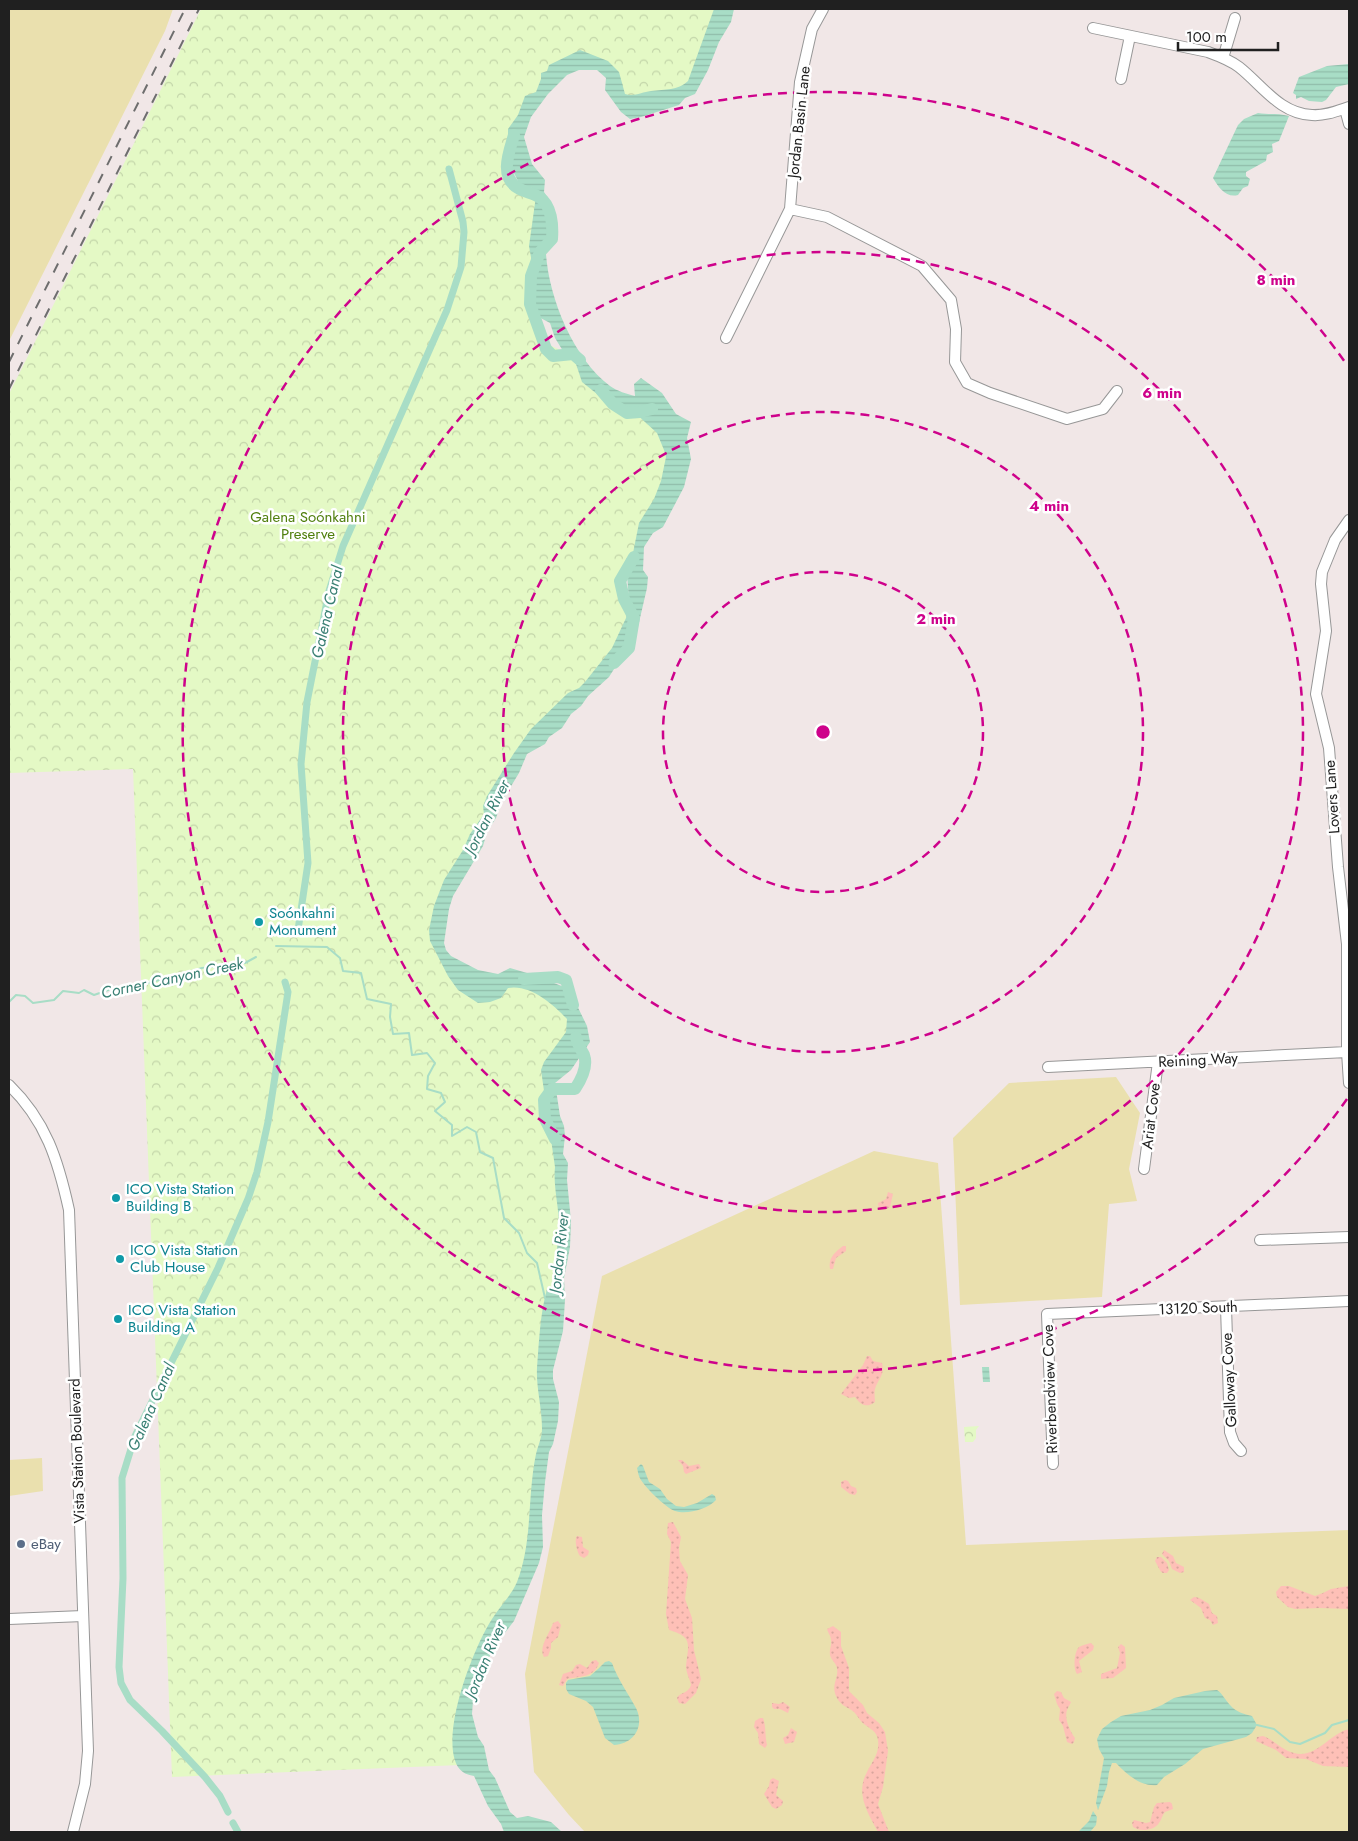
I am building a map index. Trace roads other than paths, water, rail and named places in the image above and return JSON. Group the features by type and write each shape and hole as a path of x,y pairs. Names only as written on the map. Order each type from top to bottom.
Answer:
{"street":[{"name":"Jordan Basin Lane","path":"790,209 800,82 812,29 823,9"},
{"path":"1223,58 1235,18"},
{"path":"1093,28 1208,52 1223,58 1244,71 1280,104 1293,111 1313,115 1326,114 1347,108 1349,124"},
{"path":"1121,79 1130,36"},
{"path":"726,338 790,209 827,217 922,266 951,300 956,329 955,362 967,383 990,393 1066,419 1103,409 1117,391"},
{"name":"Lovers Lane","path":"1349,520 1335,540 1322,572 1321,584 1326,631 1316,694 1329,748 1338,867 1347,944 1349,1083"},
{"name":"Reining Way","path":"1048,1067 1348,1052"},
{"name":"Ariat Cove","path":"1144,1170 1158,1062"},
{"name":"Vista Station Boulevard","path":"9,1085 22,1097 48,1139 61,1171 69,1210 88,1751 85,1784 74,1832"},
{"path":"1260,1240 1349,1237"},
{"name":"13120 South","path":"1047,1314 1349,1301"},
{"name":"Galloway Cove","path":"1226,1307 1230,1432 1234,1442 1241,1451"},
{"name":"Riverbendview Cove","path":"1047,1314 1052,1464"},
{"path":"9,1619 84,1616"}],"water":[{"path":"714,9 734,9 731,22 719,42 708,70 695,94 685,98 679,105 630,119 621,112 605,90 606,78 597,70 579,70 567,75 548,94 531,117 524,137 532,164 545,180 544,192 552,208 546,245 548,271 552,290 566,327 585,360 610,386 635,396 634,384 641,378 662,393 676,414 691,422 687,438 691,459 684,487 663,527 653,533 644,547 643,570 648,577 647,588 637,631 633,639 609,677 571,714 562,728 549,737 545,744 527,754 519,773 501,803 496,818 487,832 483,846 453,896 444,943 446,950 451,956 478,970 498,974 510,968 569,989 587,1026 590,1042 571,1070 555,1083 560,1116 564,1126 563,1154 568,1163 567,1180 571,1221 570,1247 564,1278 563,1331 553,1370 553,1379 559,1402 558,1421 553,1444 549,1452 545,1482 542,1515 543,1547 539,1563 514,1621 494,1647 478,1682 472,1714 478,1737 484,1746 489,1770 495,1778 510,1812 517,1818 528,1816 551,1822 562,1832 504,1832 501,1824 488,1806 474,1776 461,1771 458,1767 453,1753 453,1735 455,1714 468,1670 484,1632 517,1582 528,1535 533,1470 542,1432 537,1376 540,1328 547,1289 553,1290 559,1226 555,1167 541,1070 544,1062 566,1032 567,1019 540,996 525,989 508,988 501,998 490,1002 478,1003 458,990 448,976 430,941 429,930 434,906 444,880 463,850 470,834 484,814 483,806 487,796 514,753 531,729 568,693 579,688 585,682 612,648 626,618 629,602 626,559 633,553 639,523 654,499 661,481 666,457 657,433 633,411 625,410 602,398 582,382 576,364 563,351 555,338 550,323 535,315 530,302 532,263 529,246 536,196 531,187 526,189 519,183 509,163 508,129 518,115 525,96 536,92 541,79 541,73 547,71 549,65 580,50 608,61 619,72 625,94 628,95 671,89 684,84 688,81"},
{"path":"1349,64 1349,84 1336,87 1326,100 1322,102 1309,101 1301,97 1296,99 1296,95 1293,93 1299,77 1327,66"},
{"path":"1258,113 1289,116 1279,141 1272,144 1273,152 1267,155 1266,161 1246,172 1246,176 1250,179 1248,186 1243,188 1238,195 1226,194 1220,189 1213,178 1238,125 1244,119"},
{"path":"982,1367 989,1367 990,1382 983,1382"},
{"path":"641,1464 649,1482 660,1489 667,1499 676,1506 684,1507 697,1503 712,1494 716,1500 708,1506 691,1512 675,1511 666,1506 644,1485 637,1468"},
{"path":"609,1661 612,1663 636,1708 639,1721 636,1733 632,1738 621,1744 614,1745 605,1738 593,1707 586,1701 569,1694 566,1689 568,1680 590,1676 605,1662"},
{"path":"1217,1690 1235,1709 1252,1716 1257,1725 1252,1733 1246,1737 1203,1749 1185,1764 1164,1777 1157,1785 1140,1782 1116,1763 1112,1763 1107,1786 1098,1810 1096,1803 1104,1758 1099,1749 1097,1739 1102,1729 1121,1716 1150,1710 1174,1698"},
{"path":"1093,1811 1097,1817 1096,1825 1090,1832 1078,1832 1089,1821"}],"waterway":[{"name":"Jordan River","path":"514,135 507,164 509,177 518,188 537,196 547,205 552,222 552,239 540,252 531,276 530,304 546,349 553,356 573,354 580,360"},
{"name":"Galena Canal","path":"298,930 308,863 301,764 307,702 329,591 343,546 447,310 461,267 463,222 449,169"},
{"name":"Jordan River","path":"601,390 613,404 627,413 652,409"},
{"name":"Jordan River","path":"614,663 629,648 634,618 624,599 620,581 634,557"},
{"name":"Corner Canyon Creek","path":"276,946 327,947 340,958 343,971 361,973 367,999 391,1004 390,1017 393,1034 409,1033 412,1055 427,1053 435,1063 428,1076 427,1089 441,1093 445,1102 435,1111 452,1125 452,1136 467,1127 476,1132 480,1152 493,1158 504,1218 519,1233 527,1253 537,1263 545,1298"},
{"name":"Corner Canyon Creek","path":"9,1002 16,995 25,996 33,1003 54,1000 63,991 79,993 84,990 94,995 117,987 145,984 202,968 245,963 256,957"},
{"name":"Jordan River","path":"524,979 558,977 566,980 573,1005"},
{"name":"Galena Canal","path":"228,1812 220,1796 205,1777 130,1700 121,1683 119,1667 123,1578 122,1478 135,1436 218,1268 248,1199 257,1172 268,1122 288,992 285,982"},
{"name":"Jordan River","path":"555,1139 545,1119 544,1100 552,1089 575,1089 580,1081 585,1059 576,1037"},
{"path":"1257,1725 1274,1729 1290,1742 1300,1744 1325,1733 1332,1725 1349,1720"},
{"name":"Galena Canal","path":"233,1823 238,1832"}],"railway":[{"path":"9,362 185,9"},
{"path":"9,389 199,9"}],"place":[{"name":"Soónkahni Monument","path":"259,922"},
{"name":"ICO Vista Station Building B","path":"116,1198"},
{"name":"ICO Vista Station Club House","path":"120,1259"},
{"name":"ICO Vista Station Building A","path":"118,1319"},
{"name":"eBay","path":"21,1544"}],"park label":[{"name":"Galena Soónkahni Preserve","path":"308,526"}]}
